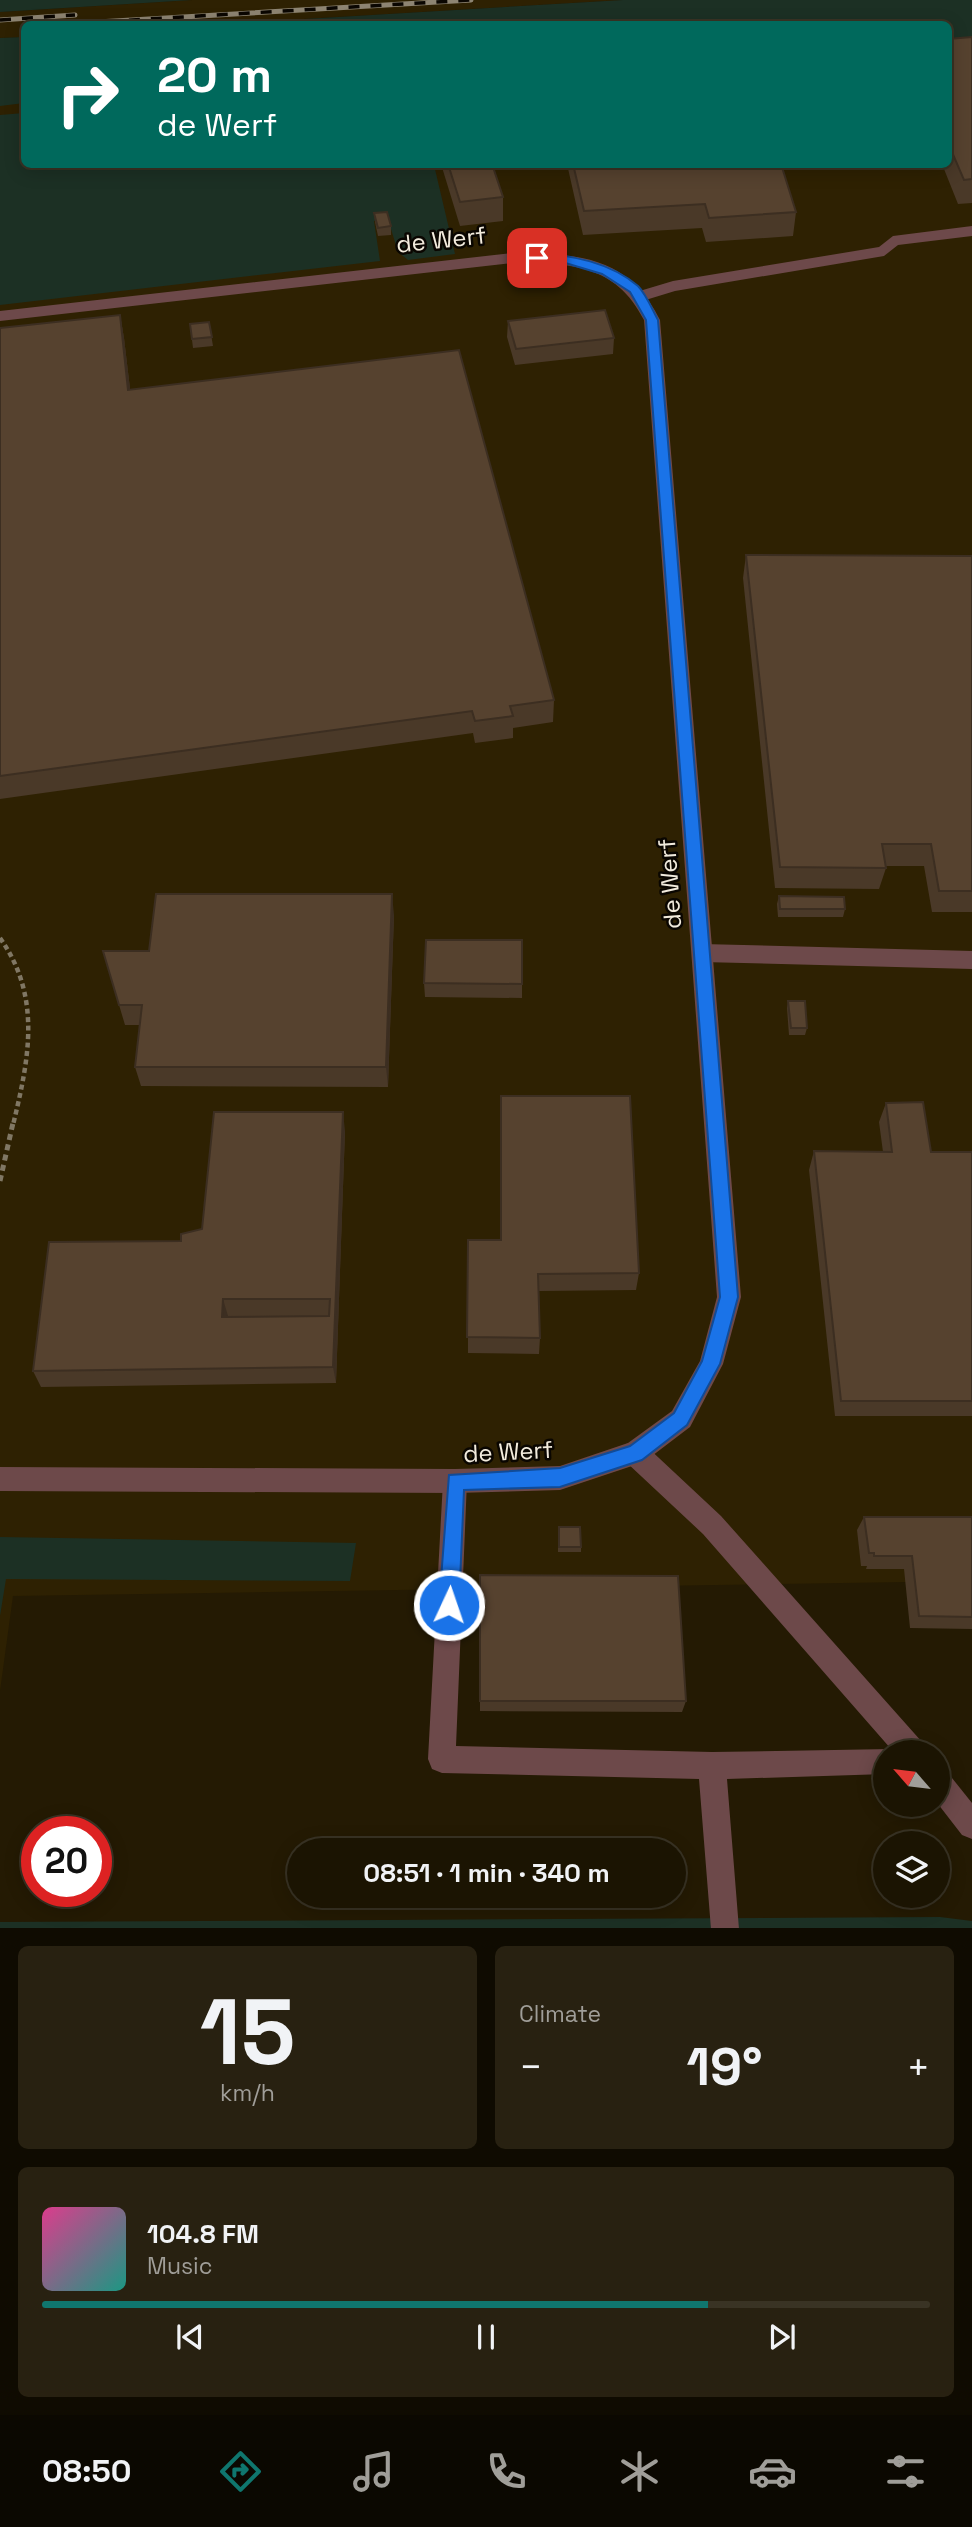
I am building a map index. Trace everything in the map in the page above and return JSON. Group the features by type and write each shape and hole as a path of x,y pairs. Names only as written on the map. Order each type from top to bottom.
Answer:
{"street":[{"path":"639,297 673,286 884,251 893,241 972,231"},
{"name":"de Werf","path":"0,316 512,258 563,258 606,271 635,289 652,320 729,1297 711,1364 681,1419 635,1453 560,1478 455,1481 0,1479"},
{"path":"702,953 972,960"},
{"path":"635,1453 712,1525 901,1740"},
{"path":"455,1481 443,1759 712,1766 873,1760"},
{"path":"712,1766 725,1928"},
{"path":"950,1798 972,1825"}],"path":[{"path":"0,938 12,955 26,989 29,1033 0,1181"}],"shaded area":[{"path":"192,0 623,0 270,21 21,21 21,37 0,38 0,12"},
{"path":"972,8 972,1581 13,1596 0,1691 0,90 21,88 21,168 952,168 952,21"}],"green space":[{"path":"0,0 192,0 0,12"},
{"path":"623,0 972,0 972,40 952,37 952,21 270,21"},
{"path":"21,37 21,103 0,106 0,38"},
{"path":"21,113 21,168 435,168 455,254 408,260 398,252 388,219 374,221 380,261 0,305 0,115"},
{"path":"0,1537 356,1543 350,1581 6,1579 0,1616"},
{"path":"940,1917 972,1921 972,1928 0,1928 0,1922"}],"building":[{"path":"972,37 972,179 964,180 952,152 952,39"},
{"path":"449,168 493,168 503,197 460,202"},
{"path":"574,168 782,168 796,212 709,218 705,204 584,211"},
{"path":"387,212 391,226 378,228 374,213"},
{"path":"605,310 614,338 516,349 508,321"},
{"path":"120,315 128,390 459,350 554,700 510,706 513,716 475,721 472,711 0,776 0,328"},
{"path":"209,322 212,337 192,339 190,324"},
{"path":"746,555 972,556 972,891 939,891 931,844 882,844 886,868 780,867"},
{"path":"156,894 392,894 386,1067 135,1067 142,1005 119,1005 103,951 149,951"},
{"path":"779,896 844,897 845,909 780,909"},
{"path":"426,940 522,940 522,984 424,983"},
{"path":"788,1001 805,1001 807,1028 791,1028"},
{"path":"501,1096 630,1096 639,1273 538,1274 540,1338 467,1337 468,1240 501,1240"},
{"path":"923,1102 931,1152 972,1152 972,1401 841,1401 814,1151 892,1152 886,1103"},
{"path":"214,1112 343,1112 333,1367 33,1371 49,1242 181,1241 181,1234 202,1229","holes":["223,1299 330,1299 329,1316 222,1317"]},
{"path":"864,1517 972,1517 972,1617 919,1616 912,1556 874,1556 874,1553 869,1553"},
{"path":"559,1527 580,1527 581,1547 559,1547"},
{"path":"480,1575 678,1576 686,1701 480,1701"}],"railway":[{"path":"114,21 471,0"},
{"path":"0,20 75,15"}],"route":[{"path":"449,1605 455,1481 560,1478 635,1453 681,1419 711,1364 729,1297 652,320 635,289 606,271 563,258 537,258"}]}
